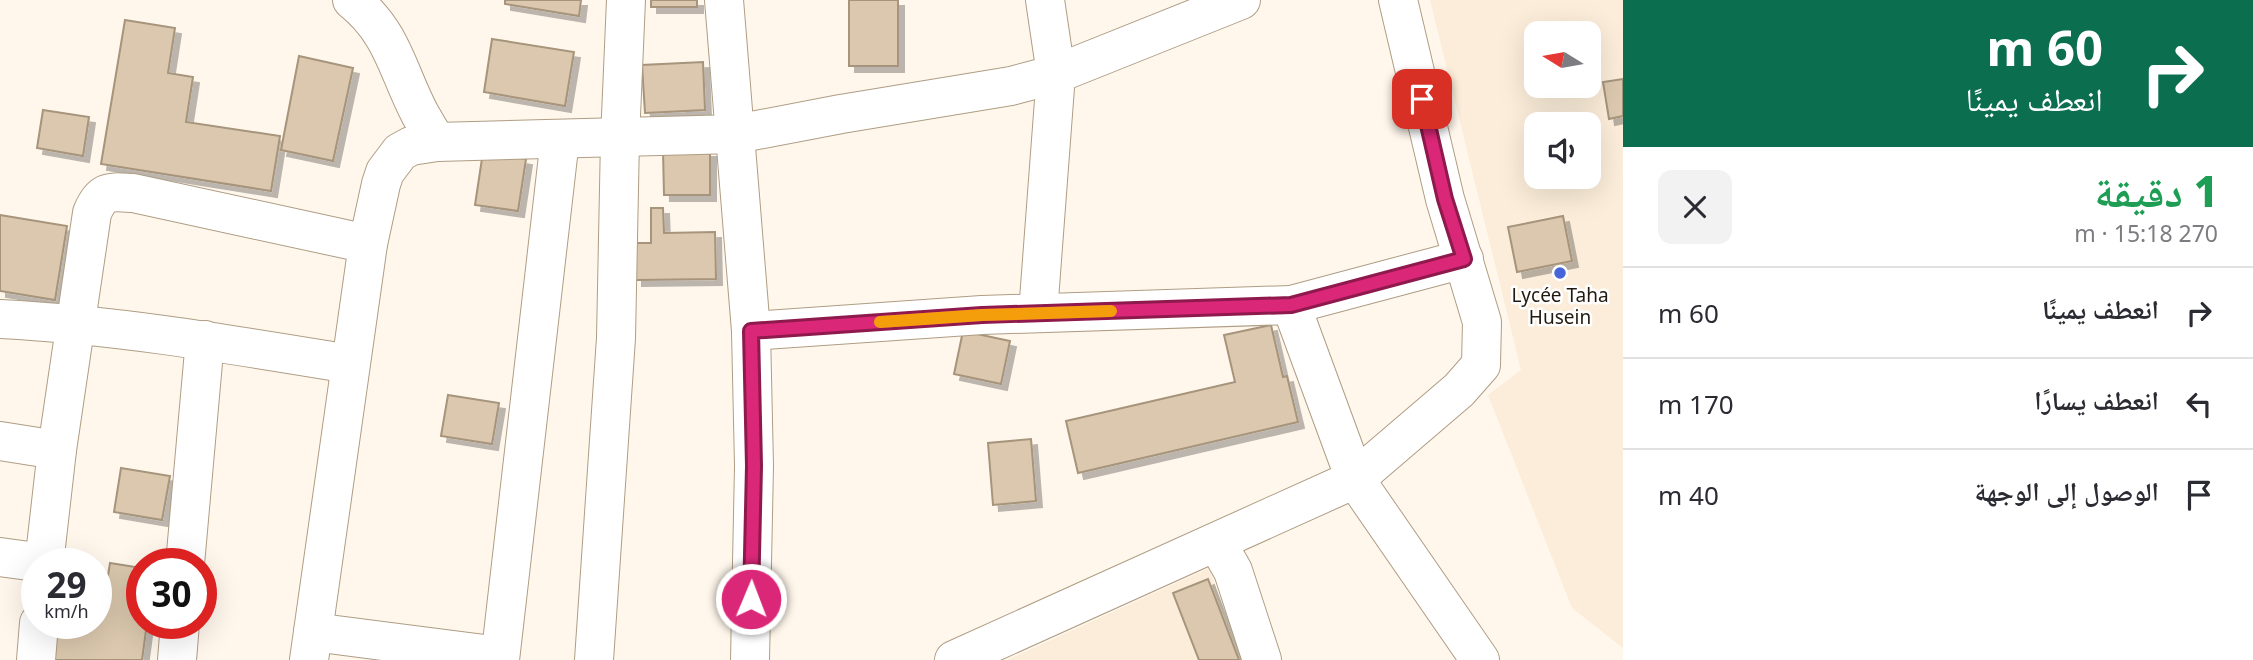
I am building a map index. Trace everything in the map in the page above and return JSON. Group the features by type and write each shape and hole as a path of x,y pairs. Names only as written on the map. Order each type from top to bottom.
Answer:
{"street":[{"path":"352,0 372,17 394,52 419,112 437,142"},
{"path":"594,660 616,338 626,0"},
{"path":"724,0 751,331 754,466 750,660"},
{"path":"1038,313 1056,74 1045,0"},
{"path":"560,139 500,658 311,646 368,244 384,172 400,152 411,146 437,142 736,134 1011,86 1056,74 1241,0"},
{"path":"954,660 1355,479 1460,390 1481,366 1482,322 1445,199 1398,0"},
{"path":"46,548 57,450 92,213 98,199 112,192 147,195 368,244"},
{"path":"751,331 1038,313 1291,305 1464,259"},
{"path":"1291,305 1355,479 1480,660"},
{"path":"0,319 76,323 205,340 350,364"},
{"path":"186,548 205,340"},
{"path":"0,441 57,450"},
{"path":"1217,543 1233,571 1262,660"},
{"path":"0,557 21,560"},
{"path":"36,660 38,639"},
{"path":"177,660 179,639"}],"shaded area":[{"name":"Lycée Taha Husein","path":"1430,0 1623,0 1623,648 1572,608 1488,395 1521,370"},
{"path":"1209,568 1241,660 1007,660"}],"building":[{"path":"505,0 581,0 579,16 505,4"},
{"path":"651,0 697,0 697,7 651,7"},
{"path":"849,0 898,0 898,66 849,66"},
{"path":"125,20 175,28 168,73 193,77 186,122 280,136 271,191 101,164"},
{"path":"492,39 574,52 565,106 484,92"},
{"path":"299,56 353,68 333,161 281,150"},
{"path":"703,62 705,110 645,113 642,65"},
{"path":"1623,79 1623,116 1609,119 1603,82"},
{"path":"43,110 89,117 83,156 37,148"},
{"path":"663,151 710,151 710,195 664,195"},
{"path":"483,152 526,159 518,211 475,205"},
{"path":"651,208 663,208 664,233 715,232 716,279 636,280 636,243 651,243"},
{"path":"0,215 67,226 55,300 0,291"},
{"path":"1563,216 1572,261 1517,272 1508,227"},
{"path":"1271,325 1283,377 1287,376 1298,422 1078,473 1066,421 1235,382 1224,335"},
{"path":"963,331 1010,341 1001,384 954,374"},
{"path":"448,395 499,403 492,444 441,436"},
{"path":"1031,439 1036,501 993,505 988,443"},
{"path":"121,468 170,476 162,520 114,512"},
{"path":"112,563 126,566 126,639 145,639 142,660 50,660 53,639 112,639"},
{"path":"1208,579 1239,660 1199,660 1173,593"}],"slow traffic":[{"path":"880,322 982,315 1111,311"}],"place":[{"name":"Lycée Taha Husein","path":"1560,273"}],"route":[{"path":"751,599 754,466 751,331 982,315 1291,305 1464,259 1445,199 1422,99"}]}
